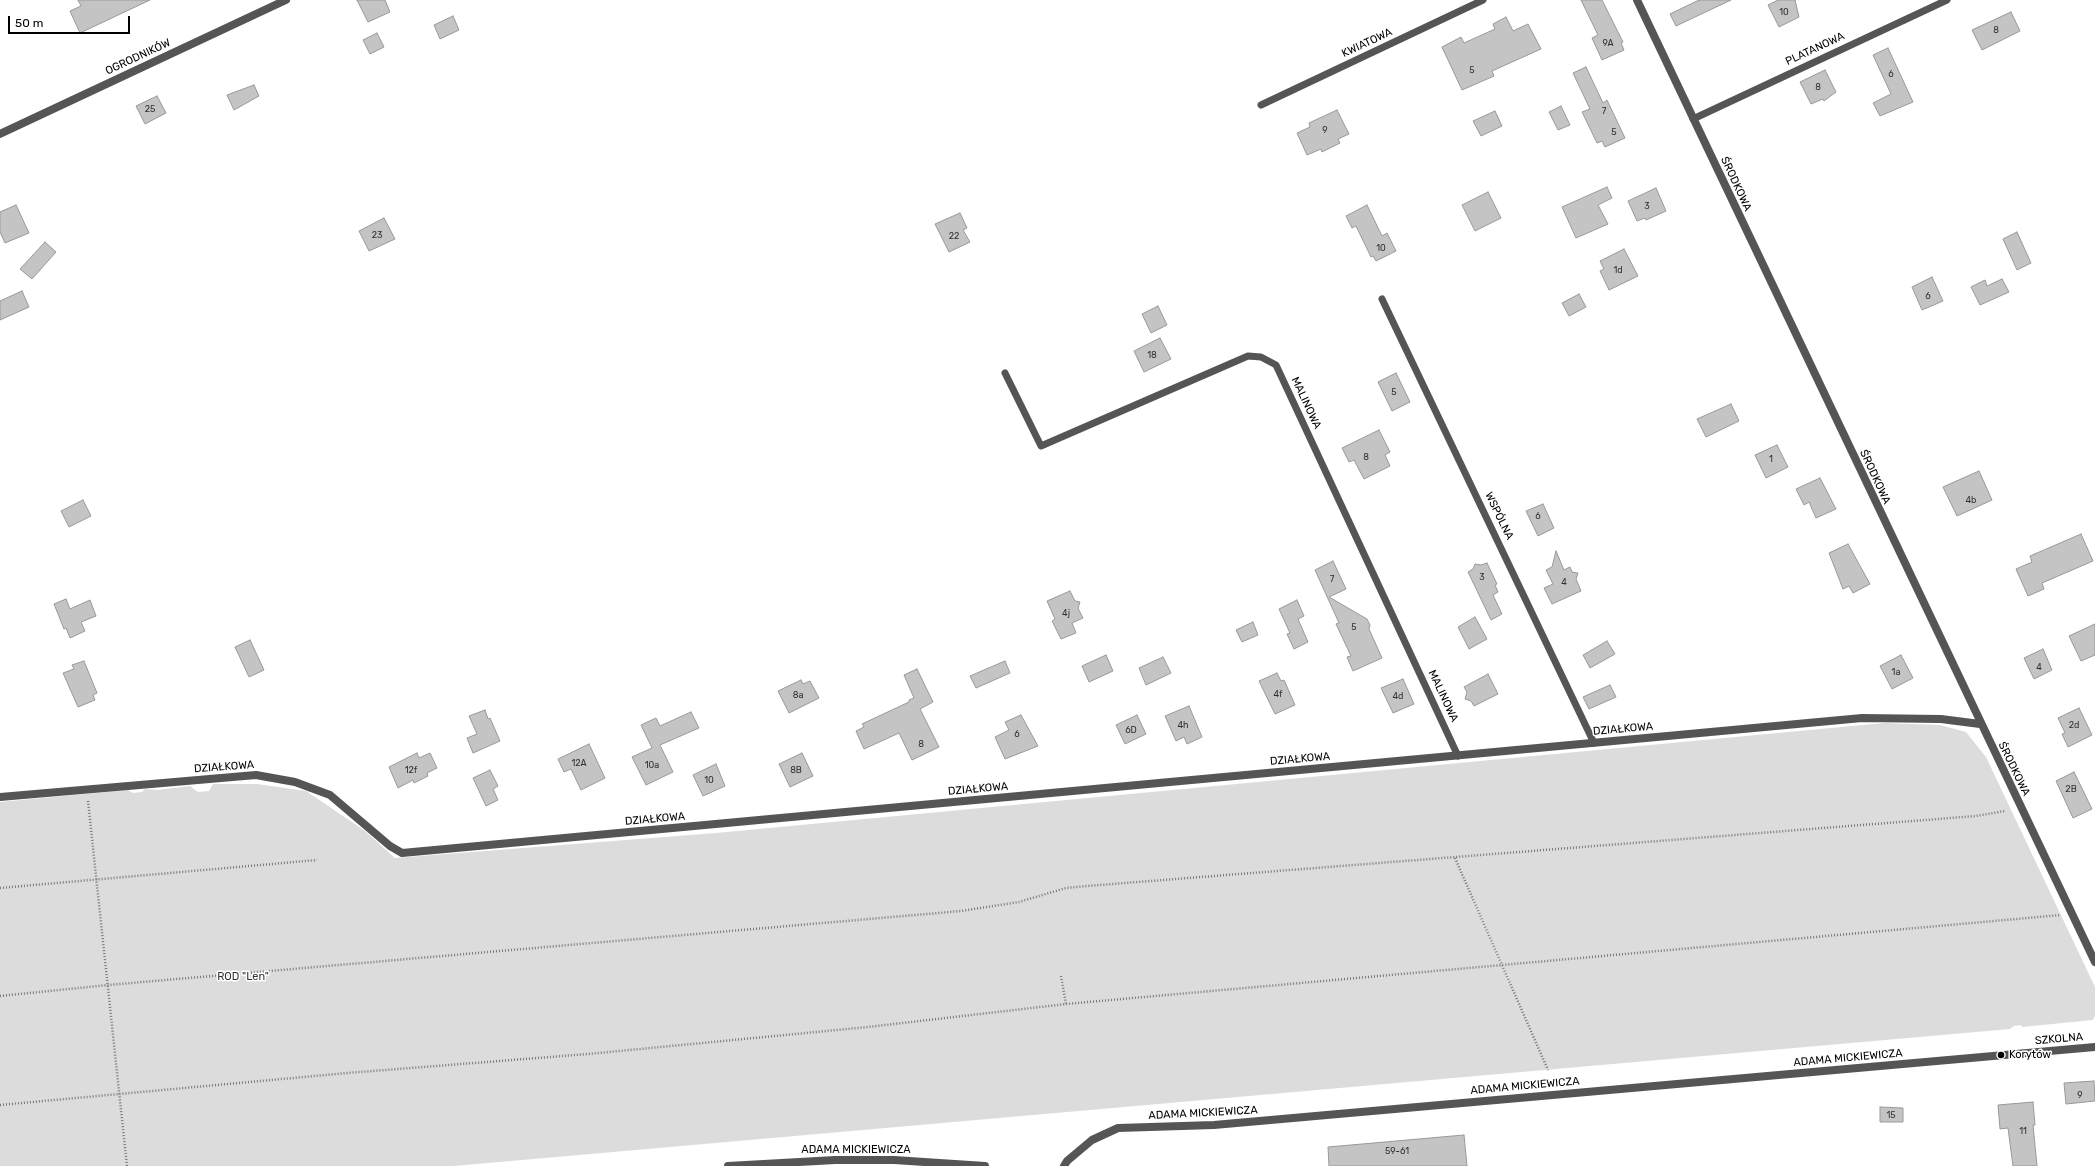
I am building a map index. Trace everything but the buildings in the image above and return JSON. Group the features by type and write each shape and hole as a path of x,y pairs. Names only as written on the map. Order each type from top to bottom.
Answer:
{"street":[{"name":"OGRODNIKÓW","path":"0,134 286,0"},
{"name":"ŚRODKOWA","path":"1637,0 1980,724 2095,962"},
{"name":"DZIAŁKOWA","path":"0,797 256,775 295,782 330,795 390,846 402,853 1862,718 1941,719 1980,724"},
{"name":"SZKOLNA","path":"2001,1055 2095,1047"},
{"name":"ADAMA MICKIEWICZA","path":"1064,1166 1067,1161 1092,1140 1118,1128 1214,1125 2001,1055"},
{"name":"ADAMA MICKIEWICZA","path":"728,1166 843,1160 894,1160 985,1166"}],"lane":[{"name":"KWIATOWA","path":"1261,105 1483,0"},
{"name":"PLATANOWA","path":"1693,118 1947,0"},
{"name":"WSPÓLNA","path":"1382,299 1594,743"},
{"name":"MALINOWA","path":"1005,373 1041,446 1248,356 1261,357 1276,365 1458,756"}],"path":[{"path":"87,794 127,1166"},
{"path":"0,996 108,985 962,911 1019,902 1066,888 1087,886 1976,816 2005,811"},
{"path":"1455,858 1548,1070"},
{"path":"0,888 317,860"},
{"path":"0,1105 860,1028 1066,1004 2061,915"},
{"path":"1061,976 1066,1004"}],"green space":[{"name":"ROD \"Len\"","path":"1884,723 1940,725 1966,732 1986,757 2095,987 2095,1015 2093,1020 2022,1027 2021,1025 2014,1026 2010,1029 454,1166 0,1166 0,802 128,790 133,793 142,792 145,789 157,790 190,786 198,792 209,791 213,784 257,784 306,791 365,831 395,858 716,833"}],"place":[{"name":"Korytów","path":"2001,1055"}]}
